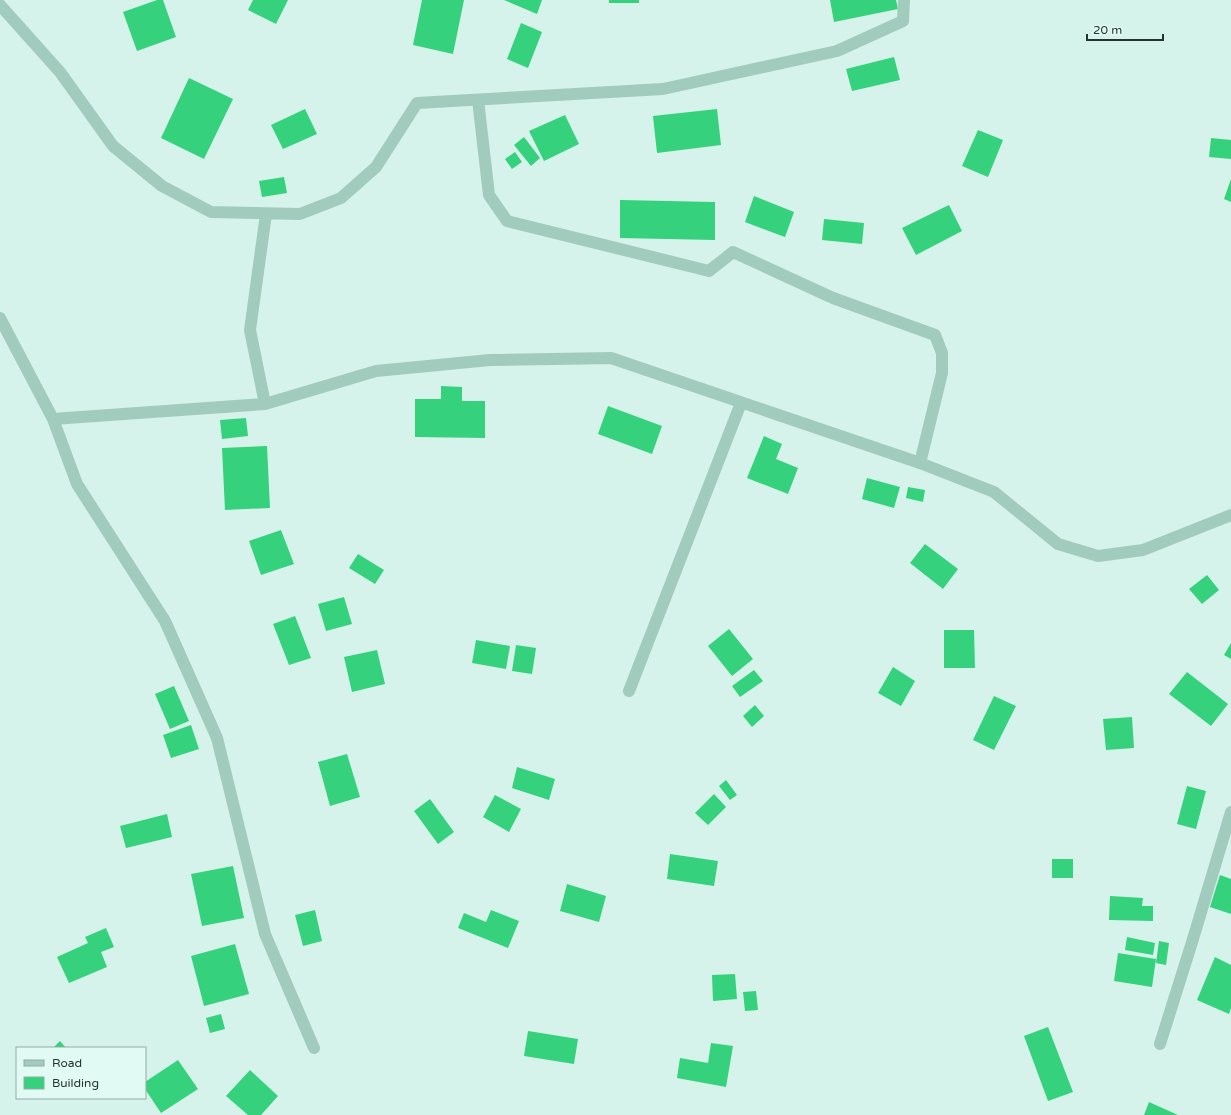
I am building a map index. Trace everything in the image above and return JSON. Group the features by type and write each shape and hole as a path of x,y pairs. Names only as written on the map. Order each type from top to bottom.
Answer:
{"street":[{"path":"0,5 60,72 113,146 162,186 211,212 300,214 340,198 376,167 417,102 478,100 663,89 837,51 903,21 904,0"},
{"path":"478,100 488,195 508,221 709,271 733,252 834,298 935,335 942,353 942,373 920,463"},
{"path":"265,404 250,330 266,214"},
{"path":"0,318 53,419 76,484 165,621 217,738 265,934 314,1048"},
{"path":"53,419 265,404 376,371 490,360 610,358 920,463 994,492 1058,544 1098,556 1143,550 1231,515"},
{"path":"629,692 741,403"},
{"path":"1160,1044 1194,939 1231,812"}],"building":[{"path":"157,0 163,0 176,37 137,51 123,12"},
{"path":"253,0 288,0 276,24 248,10"},
{"path":"422,0 464,0 453,54 413,45"},
{"path":"504,0 542,0 537,14"},
{"path":"609,0 639,0 639,3 609,3"},
{"path":"830,0 896,0 898,9 834,22"},
{"path":"521,23 542,32 528,68 507,59"},
{"path":"894,57 900,80 852,91 846,69"},
{"path":"189,78 233,99 204,159 161,138"},
{"path":"305,109 317,134 283,149 271,125"},
{"path":"717,109 721,145 657,153 653,116"},
{"path":"565,115 579,144 544,161 529,131"},
{"path":"978,130 1003,140 988,177 962,166"},
{"path":"524,137 540,158 531,166 514,145"},
{"path":"1211,138 1231,140 1231,159 1209,157"},
{"path":"515,152 522,162 512,169 505,159"},
{"path":"284,177 287,193 262,197 259,181"},
{"path":"1231,179 1231,202 1224,199"},
{"path":"754,196 794,212 785,237 745,222"},
{"path":"620,200 715,202 715,240 620,238"},
{"path":"949,205 962,231 916,255 902,228"},
{"path":"824,219 864,223 862,244 822,240"},
{"path":"441,386 462,387 462,401 485,401 485,438 415,437 415,399 441,399"},
{"path":"608,406 662,426 652,454 598,434"},
{"path":"246,418 248,436 222,439 220,420"},
{"path":"764,436 782,444 776,459 798,468 788,494 747,478"},
{"path":"267,446 270,508 225,510 222,448"},
{"path":"867,478 900,487 894,508 862,499"},
{"path":"908,487 925,490 923,502 906,498"},
{"path":"281,530 294,564 261,575 249,541"},
{"path":"925,544 958,569 943,589 910,563"},
{"path":"358,554 384,570 375,584 349,568"},
{"path":"1207,575 1219,590 1202,604 1189,589"},
{"path":"344,597 352,624 326,631 318,604"},
{"path":"295,616 311,658 289,665 273,624"},
{"path":"729,629 753,659 732,676 708,646"},
{"path":"944,630 974,630 975,668 944,668"},
{"path":"476,640 510,646 506,669 472,663"},
{"path":"1231,643 1231,659 1224,655"},
{"path":"516,645 536,648 532,674 512,671"},
{"path":"377,650 385,684 352,692 344,657"},
{"path":"893,667 915,681 901,706 878,693"},
{"path":"754,670 763,681 740,697 732,686"},
{"path":"1187,672 1228,704 1211,726 1169,694"},
{"path":"174,686 189,721 170,729 155,694"},
{"path":"994,696 1016,706 994,750 973,740"},
{"path":"755,705 764,716 752,727 743,716"},
{"path":"1132,717 1134,748 1106,750 1103,719"},
{"path":"191,725 199,749 171,758 163,735"},
{"path":"347,754 360,797 330,806 318,762"},
{"path":"517,767 555,779 549,800 512,788"},
{"path":"726,780 737,795 730,800 719,786"},
{"path":"1187,786 1206,791 1196,829 1177,824"},
{"path":"714,794 726,807 708,825 695,813"},
{"path":"495,795 521,809 509,832 483,817"},
{"path":"430,799 454,832 438,844 414,811"},
{"path":"167,814 172,837 126,848 120,826"},
{"path":"670,854 718,861 714,886 667,879"},
{"path":"1052,859 1073,859 1073,878 1052,878"},
{"path":"233,866 244,918 202,926 191,874"},
{"path":"1220,875 1231,879 1231,914 1210,907"},
{"path":"567,884 606,896 599,922 560,911"},
{"path":"1110,896 1143,898 1142,906 1153,906 1153,921 1109,920"},
{"path":"315,910 322,941 303,946 295,915"},
{"path":"491,910 519,921 508,948 458,928 464,913 486,922"},
{"path":"106,928 114,947 101,952 107,967 69,983 57,957 88,943 85,937"},
{"path":"1127,937 1155,943 1153,955 1125,950"},
{"path":"1159,941 1169,943 1166,965 1156,963"},
{"path":"235,944 249,994 204,1006 191,956"},
{"path":"1118,953 1156,959 1152,987 1114,981"},
{"path":"1215,957 1231,965 1231,1008 1229,1014 1197,1000"},
{"path":"735,974 737,999 713,1001 712,975"},
{"path":"756,991 758,1010 745,1011 743,992"},
{"path":"221,1014 225,1029 210,1033 206,1018"},
{"path":"1048,1027 1073,1092 1048,1101 1024,1036"},
{"path":"528,1031 578,1039 574,1064 524,1056"},
{"path":"60,1041 65,1047 54,1047"},
{"path":"711,1043 733,1046 726,1087 677,1078 680,1058 708,1063"},
{"path":"178,1060 198,1089 161,1113 146,1090 146,1081"},
{"path":"250,1070 278,1096 261,1115 248,1115 226,1096"},
{"path":"1149,1102 1178,1115 1144,1115"}]}
